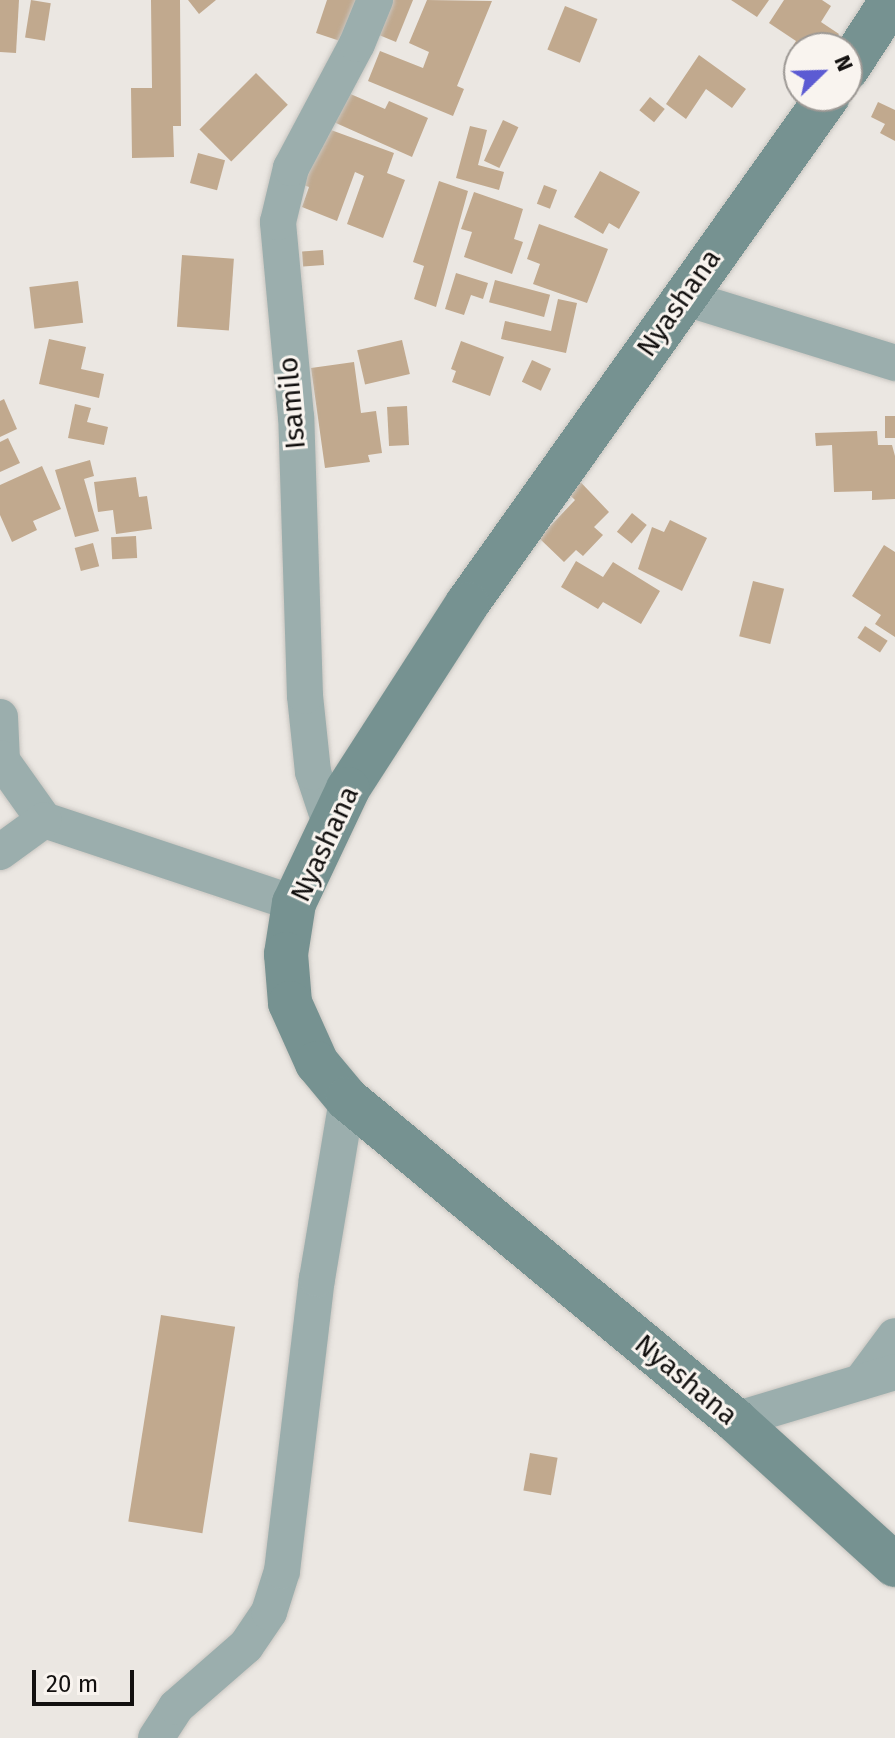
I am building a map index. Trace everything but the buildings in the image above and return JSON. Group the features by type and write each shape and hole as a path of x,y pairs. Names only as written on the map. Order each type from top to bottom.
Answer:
{"street":[{"name":"Isamilo","path":"331,826 313,772 305,696 296,417 278,222 291,168 357,44 375,0"},
{"path":"863,44 892,0"},
{"name":"Nyashana","path":"816,112 682,297 467,604 348,789 294,903 286,954 290,1003 317,1063 347,1099 735,1420 895,1565"},
{"path":"682,297 895,363"},
{"path":"0,717 1,759 44,820 294,903"},
{"path":"0,852 44,820"},
{"path":"156,1738 176,1707 246,1646 269,1612 278,1585 347,1099"},
{"path":"861,1382 895,1336"},
{"path":"735,1420 895,1372"}]}
